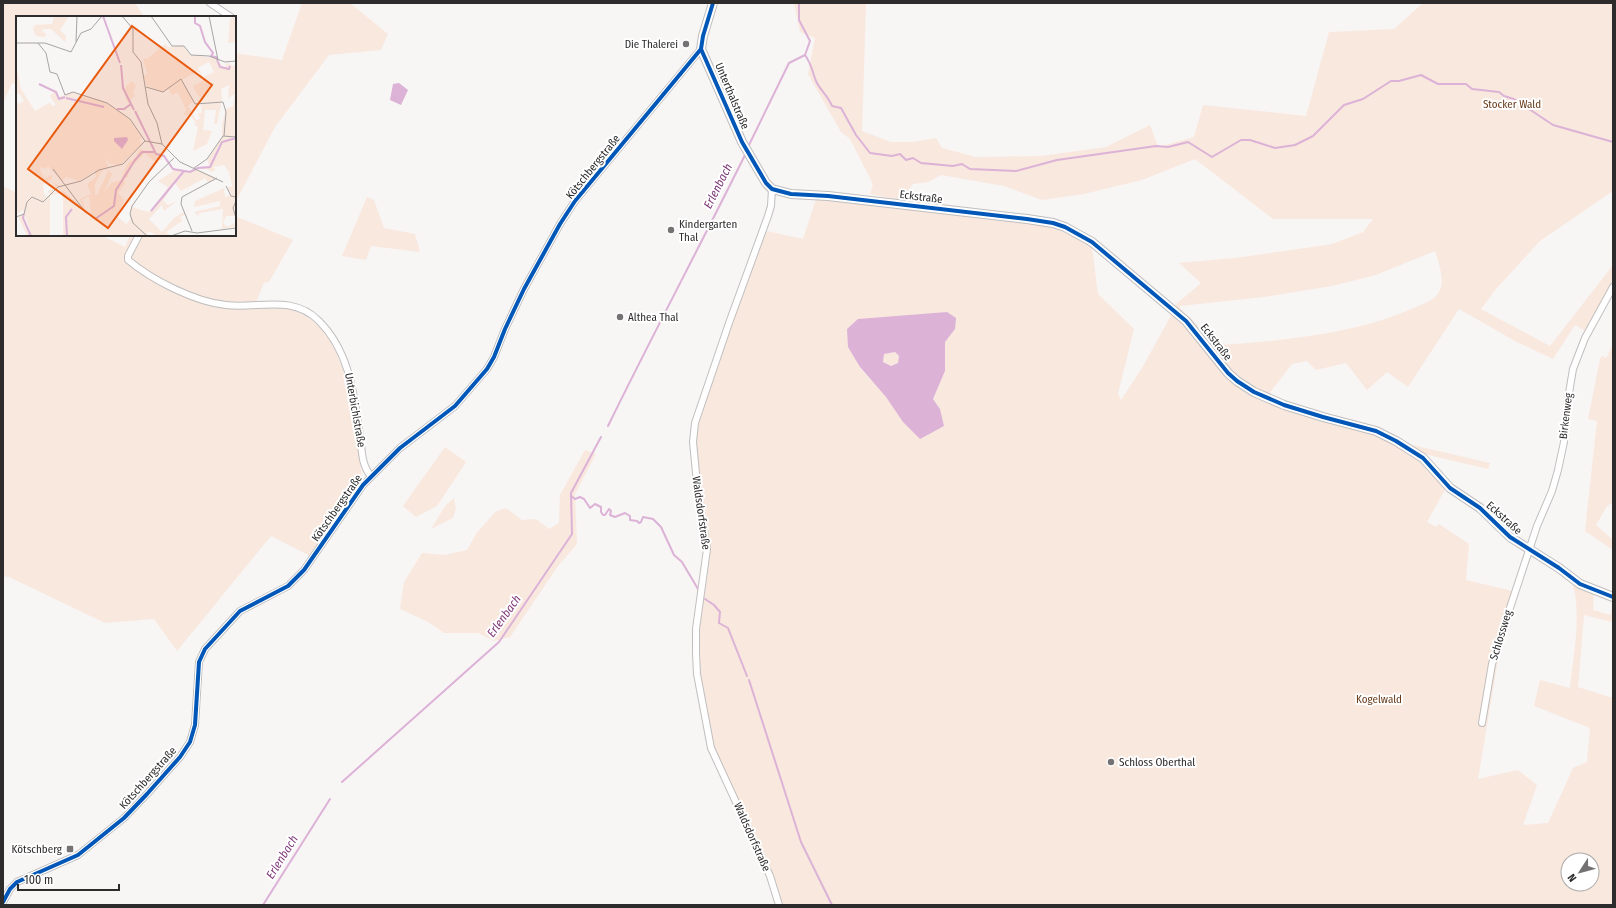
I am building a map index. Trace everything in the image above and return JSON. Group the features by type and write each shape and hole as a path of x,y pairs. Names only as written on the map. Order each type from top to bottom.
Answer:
{"street":[{"path":"210,3 230,16"},
{"path":"701,49 703,36 713,3"},
{"name":"Unterthalstraße","path":"701,49 744,146 766,183 772,189"},
{"name":"Kötschbergstraße","path":"3,902 10,889 17,882 78,855 98,840 124,818 180,757 190,742 195,725 199,662 205,649 240,611 288,586 304,570 363,485 371,476 400,448 455,406 487,368 494,357 505,329 524,289 560,224 575,202 701,49"},
{"name":"Eckstraße","path":"772,189 791,194 828,196 1027,219 1047,222 1064,227 1092,242 1178,313 1194,328 1222,365 1237,381 1254,392 1284,405 1323,418 1376,431 1396,442 1423,458 1450,488 1480,508 1510,537 1559,568 1585,587 1613,597"},
{"name":"Waldsdorfstraße","path":"772,189 771,206 768,216 695,423 693,442 698,494 707,550 696,629 696,653 698,674 707,718 708,734 712,748 770,876 778,905"},
{"name":"Unterbichlstraße","path":"138,236 128,256 129,261 155,278 192,297 227,305 283,304 300,309 319,320 336,343 347,366 354,391 364,465 371,476"},
{"name":"Birkenweg","path":"1529,549 1552,491 1561,457 1568,399 1575,363 1585,338 1613,287"},
{"name":"Schlossweg","path":"1482,723 1492,664 1529,549"}],"green space":[{"path":"3,3 135,3 143,16 16,16 16,85 12,83 3,103"},
{"path":"302,3 350,3 388,34 381,50 329,55 275,127 236,201 236,53 282,60"},
{"name":"Stocker Wald","path":"794,3 867,3 862,131 891,142 913,142 936,138 942,148 976,157 1041,156 1106,147 1150,125 1158,147 1194,137 1203,105 1306,116 1329,32 1394,29 1423,3 1613,3 1613,191 1540,241 1496,289 1481,309 1550,346 1613,265 1613,284 1587,332 1575,325 1553,359 1515,341 1459,309 1408,387 1387,372 1367,390 1346,363 1316,370 1307,361 1292,364 1268,395 1236,375 1217,355 1190,321 1174,306 1201,283 1179,263 1235,258 1332,244 1363,232 1373,219 1273,219 1195,159 1142,180 1084,194 1042,200 1004,186 941,175 928,182 913,184 900,200 870,194 873,184 850,139 841,132 808,74 815,38 800,32","holes":["1435,251 1442,281 1440,290 1433,299 1393,316 1344,330 1293,338 1217,345 1180,308 1180,306 1264,297 1332,286 1376,275"]},
{"path":"3,186 16,192 16,236 103,236 125,247 130,236 236,236 236,216 293,240 269,282 264,283 257,300 256,308 285,308 295,311 314,322 328,338 339,359 347,382 362,475 310,556 271,536 177,651 154,619 105,623 9,577 3,576"},
{"path":"367,197 374,200 384,228 415,234 420,252 371,246 366,260 342,256"},
{"name":"Kogelwald","path":"816,199 1027,222 1061,231 1092,247 1098,294 1134,329 1118,394 1121,400 1142,368 1173,312 1250,393 1373,432 1421,459 1446,488 1427,522 1436,527 1439,524 1469,544 1466,580 1513,591 1497,666 1478,779 1518,770 1537,785 1523,825 1548,823 1573,768 1587,762 1590,728 1534,706 1540,680 1570,688 1577,619 1575,592 1571,580 1587,592 1594,594 1593,610 1610,615 1613,605 1613,622 1584,615 1578,687 1613,698 1613,905 781,905 714,749 697,654 701,601 706,586 710,550 696,460 695,441 699,424 731,325 767,231 803,239","holes":["947,312 955,329 945,342 945,371 933,399 940,409 944,426 920,438 903,422 886,397 860,368 912,316"]},
{"path":"1613,345 1613,502 1607,506 1596,525 1613,540 1613,550 1585,531 1597,421 1588,419 1600,359 1602,356 1606,358"},
{"path":"895,352 899,356 898,363 891,366 883,362 884,354"},
{"path":"1408,444 1490,463 1488,469 1424,454"},
{"path":"445,447 466,462 437,506 416,517 403,506"},
{"path":"585,450 596,454 575,494 577,544 558,566 510,637 494,641 478,633 444,633 428,622 400,609 404,582 422,553 444,555 467,550 476,534 495,512 506,508 522,520 536,519 549,529 559,523 560,495"},
{"path":"454,498 456,509 453,518 431,529 445,506"}],"shaded area":[{"path":"399,83 408,90 401,105 390,100 393,84"},
{"path":"947,312 956,318 955,329 945,342 945,371 933,399 940,409 944,426 920,439 903,422 886,397 860,367 848,347 847,329 858,319","holes":["895,352 899,356 898,363 891,366 883,362 884,354"]}],"waterway":[{"name":"Erlenbach","path":"748,147 789,63 805,55 810,41 799,20 799,3"},
{"path":"805,55 811,65 818,84 832,106 841,108 856,135 870,153 892,156 900,154 906,160 913,158 921,163 953,166 962,164 970,169 1016,171 1057,160 1156,146 1168,147 1188,142 1212,157 1241,140 1250,140 1275,148 1295,145 1313,136 1344,105 1363,99 1391,81 1399,81 1421,75 1438,84 1466,84 1472,89 1499,92 1504,96 1514,99 1553,125 1613,142"},
{"name":"Erlenbach","path":"608,426 746,153"},
{"name":"Erlenbach","path":"342,782 499,642 572,534 571,493 601,437"},
{"path":"571,496 575,499 580,497 584,499 590,508 595,504 601,507 601,512 603,515 605,515 609,509 611,511 610,515 615,517 625,513 630,516 630,520 637,521 639,523 643,517 653,519 661,527 674,555 682,562 698,589"},
{"path":"705,599 714,605 720,612 719,623 728,628 747,676"},
{"path":"749,680 801,842 832,905"},
{"name":"Erlenbach","path":"263,905 330,799"}],"cycle path":[{"path":"713,3 703,36 701,49 742,142 766,183 772,189 791,194 828,196 1027,219 1053,223 1065,227 1092,242 1186,321 1228,373 1237,381 1254,392 1284,405 1376,431 1396,441 1423,458 1450,488 1480,508 1510,537 1559,568 1580,584 1613,597"},
{"path":"3,902 10,889 17,882 78,855 124,818 180,757 190,742 195,725 199,662 205,649 240,611 288,586 304,570 363,485 400,448 455,406 487,369 494,357 505,329 524,289 560,224 575,201 701,49"}],"place":[{"name":"Die Thalerei","path":"686,44"},
{"name":"Kindergarten Thal","path":"671,230"},
{"name":"Althea Thal","path":"620,317"},
{"name":"Schloss Oberthal","path":"1111,762"},
{"name":"Kötschberg","path":"70,849"}]}
